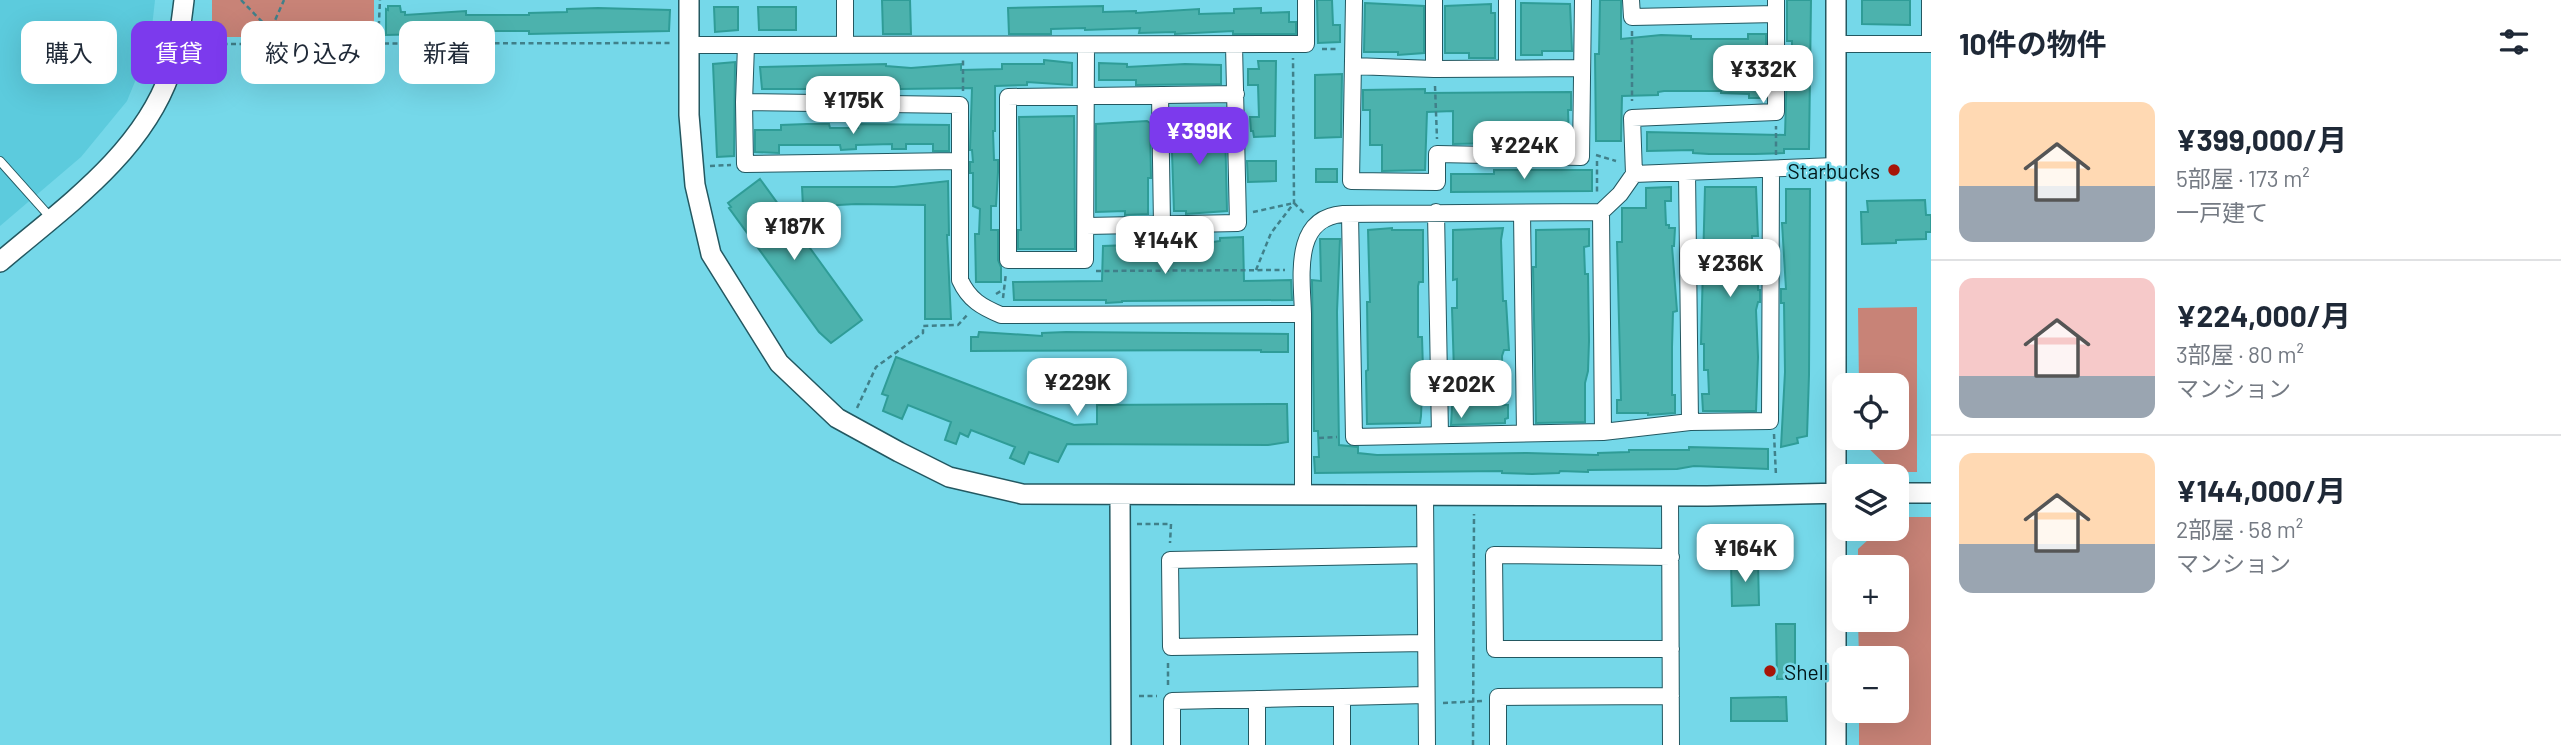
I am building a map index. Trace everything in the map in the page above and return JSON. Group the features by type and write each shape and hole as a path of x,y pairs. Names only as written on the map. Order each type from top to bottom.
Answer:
{"street":[{"path":"0,262 93,182 143,125 169,75 178,44 184,0"},
{"path":"689,0 682,44 695,185 711,254 779,363 837,418 949,477 1022,494 1670,496 1832,493"},
{"path":"845,0 845,45"},
{"path":"682,44 1299,44 1306,0"},
{"path":"1354,0 1351,181 1437,183 1437,154 1581,157 1583,0"},
{"path":"1434,0 1434,69"},
{"path":"1507,0 1507,68"},
{"path":"1303,494 1302,270 1303,248 1315,225 1334,215 1521,213 1600,206 1620,194 1634,168 1632,118 1776,112 1776,7 1632,17 1632,0"},
{"path":"1836,0 1835,166 1840,464"},
{"path":"1836,44 1930,44 1930,0"},
{"path":"746,45 745,164 958,161"},
{"path":"1086,45 1085,97 1086,260 1008,260 1008,97 1085,97 1236,94"},
{"path":"1086,226 1238,223 1234,45"},
{"path":"1353,66 1434,69 1582,68"},
{"path":"1160,95 1162,225"},
{"path":"744,102 960,105 960,280 966,292 978,304 1002,314 1303,314"},
{"path":"1634,168 1687,172 1773,165 1835,166"},
{"path":"1350,214 1354,437 1602,432 1690,422 1770,421 1773,165"},
{"path":"1687,172 1690,422"},
{"path":"1600,206 1602,432"},
{"path":"1436,212 1440,435"},
{"path":"1521,213 1525,433"},
{"path":"1909,493 1931,493"},
{"path":"1120,495 1121,745"},
{"path":"1424,496 1427,745"},
{"path":"1670,496 1671,745"},
{"path":"1836,745 1840,541"},
{"path":"1425,555 1170,560 1171,647 1426,643"},
{"path":"1671,557 1494,555 1495,649 1671,649"},
{"path":"1498,745 1498,697 1671,696"},
{"path":"1172,745 1172,701 1342,697 1426,699"},
{"path":"1342,697 1342,745"},
{"path":"1257,699 1257,745"}],"lane":[{"path":"0,161 51,218"}],"path":[{"path":"241,0 261,21"},
{"path":"275,21 284,0"},
{"path":"379,21 380,0"},
{"path":"1632,17 1632,118"},
{"path":"385,43 682,44"},
{"path":"1256,271 1271,233 1294,203 1299,44 1314,49 1353,48"},
{"path":"960,105 962,45"},
{"path":"1434,69 1437,154"},
{"path":"1773,165 1776,112"},
{"path":"1581,150 1623,162 1634,168"},
{"path":"1597,155 1600,206"},
{"path":"707,166 745,164"},
{"path":"1238,213 1263,211 1294,203"},
{"path":"1087,271 1302,270"},
{"path":"1002,314 1006,273"},
{"path":"856,411 876,367 923,333 923,326 958,325 978,304"},
{"path":"1770,421 1774,428 1776,476"},
{"path":"1303,439 1354,437"},
{"path":"1473,745 1474,508"},
{"path":"1129,524 1171,524 1170,560"},
{"path":"1121,696 1168,696 1168,655 1171,647"},
{"path":"1426,699 1474,702"}],"shaded area":[{"path":"0,0 155,0 153,21 131,21 131,84 134,84 127,101 81,157 0,226"},
{"path":"212,0 374,0 374,21 241,21 241,37 227,37 227,21 212,21"},
{"path":"1917,307 1917,472 1909,472 1909,464 1885,464 1870,450 1909,450 1909,373 1859,373 1858,308"},
{"path":"1909,517 1931,517 1931,745 1859,745 1859,723 1909,723 1909,646 1859,646 1858,632 1909,632 1909,555 1858,555 1858,549 1867,541 1909,541"}],"building":[{"path":"882,0 910,0 911,34 883,34"},
{"path":"1317,0 1332,0 1333,25 1340,25 1340,42 1318,43"},
{"path":"1600,0 1621,0 1621,39 1661,35 1691,36 1691,39 1748,39 1748,34 1766,34 1766,47 1759,47 1760,78 1766,78 1766,98 1749,98 1749,94 1721,91 1664,91 1658,92 1658,95 1622,96 1621,141 1596,141 1595,54 1599,54"},
{"path":"1787,0 1811,0 1809,149 1784,149 1784,153 1755,154 1693,153 1693,150 1647,151 1647,132 1785,135 1787,66 1792,66 1792,41 1787,41"},
{"path":"1862,0 1910,0 1910,25 1862,24"},
{"path":"1365,3 1424,6 1424,53 1398,55 1398,52 1364,52"},
{"path":"1521,3 1570,4 1572,51 1542,51 1542,55 1521,55"},
{"path":"1491,4 1491,13 1495,13 1495,58 1469,58 1469,53 1445,53 1445,6"},
{"path":"388,6 400,6 405,15 466,11 466,15 529,15 567,12 567,9 670,10 669,31 529,34 529,31 495,31 495,21 399,21 399,35 386,35 386,9 388,10"},
{"path":"1103,6 1103,12 1199,9 1199,14 1234,13 1234,9 1261,8 1261,13 1289,12 1289,22 1296,22 1296,34 1233,34 1233,31 1139,33 1140,28 1085,28 1051,29 1051,34 1009,34 1008,8"},
{"path":"714,7 738,7 738,30 715,32"},
{"path":"758,7 796,7 796,30 759,30"},
{"path":"1044,60 1072,63 1072,85 1027,82 1027,85 995,86 994,160 998,160 998,172 996,206 991,206 991,230 998,230 1001,282 976,282 975,234 979,234 980,209 973,206 973,173 970,173 970,162 973,162 970,150 972,88 900,89 900,86 889,85 847,89 762,89 760,67 886,64 911,68 961,64 961,70 1002,69 1002,64 1044,64"},
{"path":"1258,61 1276,61 1275,136 1254,137 1251,131 1250,117 1259,117 1258,85 1248,85 1248,69 1259,69"},
{"path":"735,62 734,156 717,157 713,64"},
{"path":"1099,63 1127,64 1127,67 1221,65 1221,84 1136,85 1136,80 1099,80"},
{"path":"1342,74 1341,137 1315,138 1315,75"},
{"path":"1425,89 1425,93 1571,92 1571,110 1568,110 1569,142 1564,142 1563,146 1544,146 1544,142 1453,144 1453,111 1427,112 1425,170 1382,171 1382,145 1370,145 1370,110 1363,110 1363,90"},
{"path":"1074,116 1075,249 1018,249 1018,230 1021,230 1019,117"},
{"path":"1199,119 1219,119 1219,126 1225,125 1227,211 1186,214 1186,211 1174,211 1171,123 1199,122"},
{"path":"1150,123 1151,178 1148,178 1148,214 1125,215 1125,211 1096,212 1096,124"},
{"path":"829,124 830,128 858,128 857,124 949,125 949,151 933,151 933,144 906,144 906,149 892,149 892,144 856,145 856,149 841,150 840,145 779,145 779,153 755,152 755,130 781,130 781,125"},
{"path":"1247,161 1276,161 1276,181 1248,182"},
{"path":"1316,169 1337,169 1337,182 1316,182"},
{"path":"1494,170 1592,170 1592,191 1451,192 1451,174 1494,174"},
{"path":"760,179 862,320 831,343 819,332 729,208 731,207 728,203"},
{"path":"948,181 947,235 951,319 925,319 925,205 856,204 803,207 802,187 894,187"},
{"path":"1671,187 1671,201 1665,201 1666,225 1675,228 1672,246 1677,311 1673,312 1672,395 1675,395 1675,413 1617,413 1617,400 1621,400 1617,242 1622,242 1622,208 1646,208 1646,188"},
{"path":"1705,187 1756,187 1758,236 1752,236 1752,263 1758,263 1760,302 1756,310 1756,411 1703,411 1702,394 1709,394 1708,370 1704,370 1704,344 1701,344"},
{"path":"1786,189 1810,189 1809,375 1807,436 1797,438 1798,443 1781,447 1785,372 1784,303 1781,303 1781,289 1786,289 1782,223 1786,223"},
{"path":"1925,200 1926,215 1931,215 1931,232 1926,232 1926,239 1862,244 1861,212 1868,212 1867,201"},
{"path":"1503,228 1503,301 1506,301 1509,350 1504,350 1502,356 1503,405 1508,405 1508,418 1505,423 1451,425 1454,372 1452,308 1457,308 1457,279 1453,280 1453,230"},
{"path":"1589,229 1589,246 1584,247 1585,274 1588,274 1589,341 1585,422 1536,423 1533,267 1536,267 1536,230"},
{"path":"1368,230 1423,230 1423,282 1419,282 1418,286 1418,337 1422,337 1423,370 1421,416 1420,423 1367,424 1367,302 1370,302"},
{"path":"1243,237 1244,281 1291,280 1292,300 1106,303 1106,300 1014,300 1013,282 1102,281 1103,246 1213,242 1220,241 1220,238"},
{"path":"1320,239 1340,239 1337,312 1339,445 1358,447 1358,453 1377,455 1598,455 1629,450 1689,450 1689,447 1768,449 1768,469 1694,466 1677,469 1532,474 1502,471 1315,473 1314,457 1319,457 1318,431 1314,431 1312,280 1321,281"},
{"path":"979,332 1042,336 1042,333 1066,332 1288,334 1288,352 971,351 971,337 978,337"},
{"path":"896,357 1074,425 1097,424 1097,405 1287,404 1288,442 1268,445 1067,444 1058,462 1029,452 1024,464 1010,458 1015,447 971,430 968,437 960,433 956,444 945,440 951,422 908,405 902,419 883,411 888,396 882,394"},
{"path":"1758,561 1759,605 1732,606 1731,562"},
{"path":"1776,624 1795,624 1795,679 1777,679"},
{"path":"1786,697 1787,721 1731,721 1731,698"}],"place":[{"name":"Starbucks","path":"1894,170"},
{"name":"Shell","path":"1770,671"}]}
